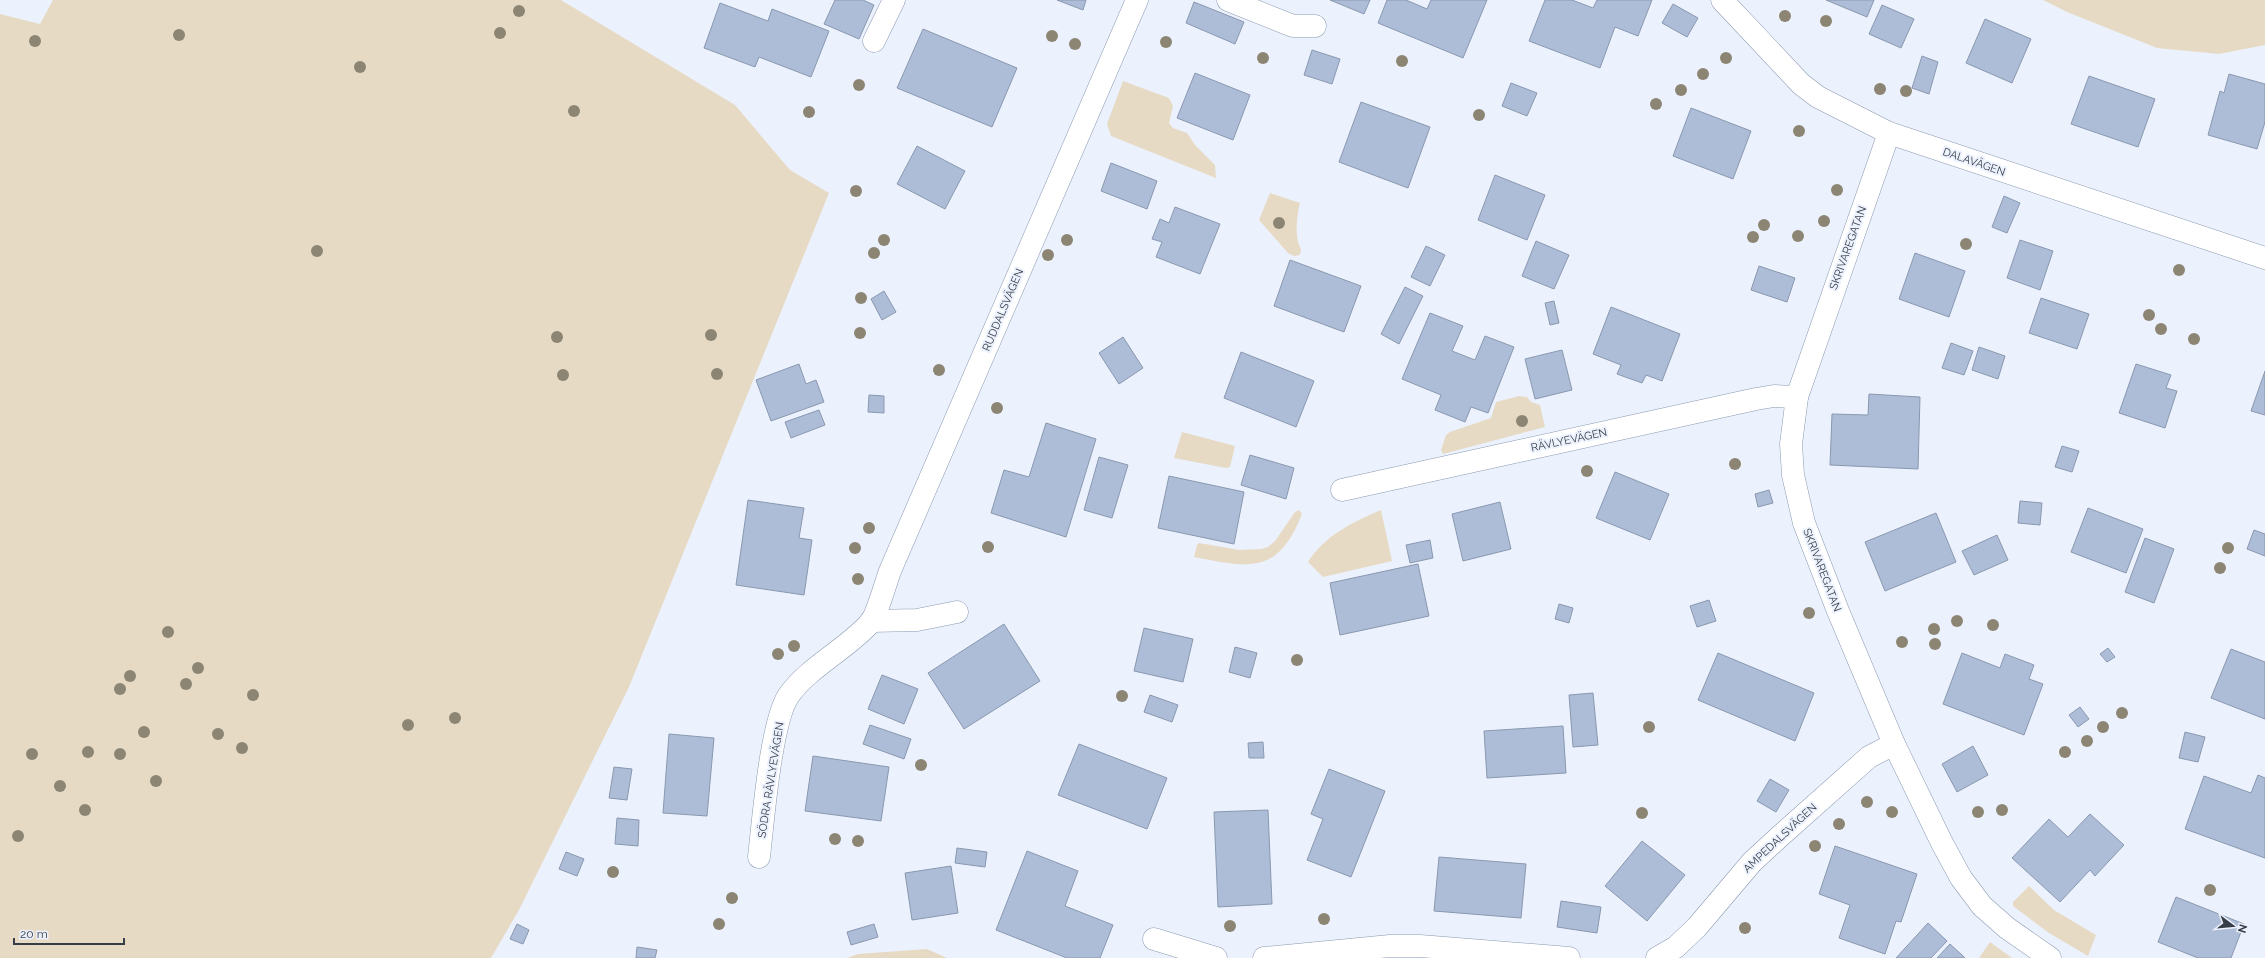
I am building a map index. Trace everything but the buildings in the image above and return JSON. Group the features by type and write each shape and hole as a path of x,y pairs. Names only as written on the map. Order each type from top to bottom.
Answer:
{"street":[{"path":"874,41 894,0"},
{"name":"RUDDALSVÄGEN","path":"872,621 890,571 1137,0"},
{"path":"1228,0 1293,26 1315,26"},
{"name":"DALAVÄGEN","path":"1722,0 1801,84 1818,97 1889,133 2265,258"},
{"name":"SKRIVAREGATAN","path":"1889,133 1797,397 1791,444 1792,475 1804,523 1894,744 1961,878 1982,906 2007,928 2050,958"},
{"name":"RÄVLYEVÄGEN","path":"1342,490 1756,399 1774,396 1797,397"},
{"path":"872,621 917,620 957,612"},
{"name":"SÖDRA RÄVLYEVÄGEN","path":"759,857 774,746 779,720 788,696 809,674 872,621"},
{"name":"AMPEDALSVÄGEN","path":"1657,958 1676,947 1697,927 1752,862 1778,838 1869,757 1894,744"},
{"path":"1154,939 1216,958"},
{"path":"1264,958 1375,947 1420,946 1569,958"}],"shaded area":[{"path":"53,0 561,0 735,105 790,170 829,193 629,687 519,910 491,958 0,958 0,14 40,24"},
{"path":"2043,0 2265,0 2265,45 2219,54 2157,48 2067,12"},
{"path":"1123,81 1169,98 1173,106 1169,123 1173,128 1187,133 1195,145 1215,165 1216,178 1111,136 1107,124"},
{"path":"1270,193 1300,203 1297,239 1301,249 1300,255 1294,256 1288,253 1259,220"},
{"path":"1519,396 1527,397 1531,402 1540,405 1545,427 1443,454 1441,450 1446,435 1450,432 1491,418 1496,402"},
{"path":"1182,432 1235,446 1230,467 1226,468 1174,458"},
{"path":"1299,510 1302,514 1293,534 1283,548 1272,557 1260,562 1231,564 1194,557 1197,545 1199,543 1239,550 1261,549 1268,547 1275,541 1295,512"},
{"path":"1381,510 1392,561 1323,577 1308,562 1323,544 1340,530"},
{"path":"2029,886 2054,910 2096,935 2088,956 2049,933 2013,906 2013,902"},
{"path":"1990,942 2012,958 1979,958"},
{"path":"927,949 947,958 847,958 858,954"}]}
